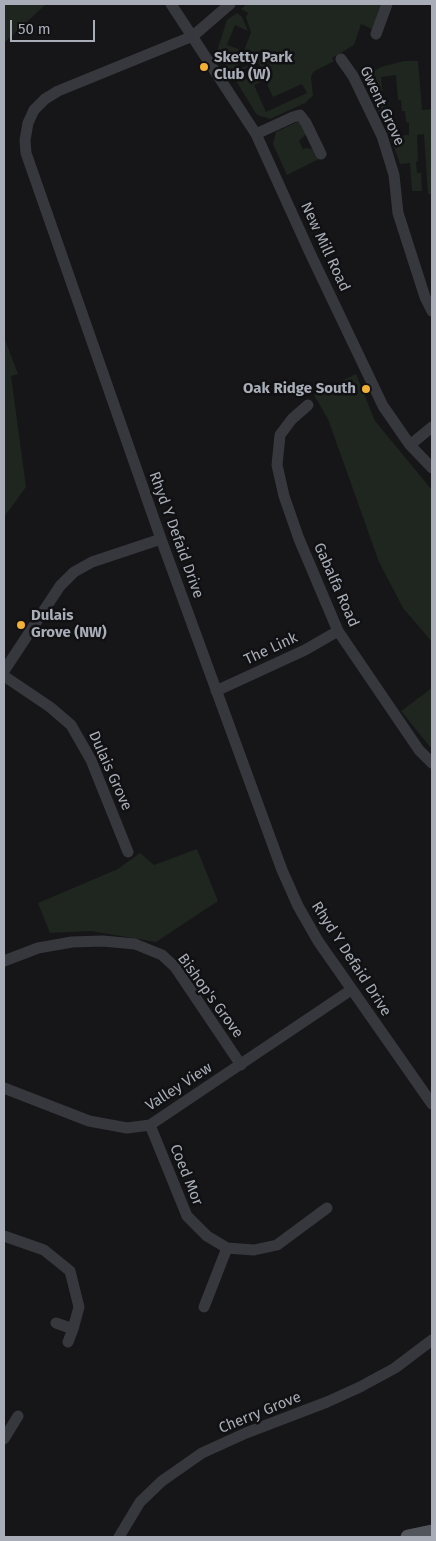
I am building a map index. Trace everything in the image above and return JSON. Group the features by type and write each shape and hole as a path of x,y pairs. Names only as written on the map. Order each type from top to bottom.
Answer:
{"main road":[{"path":"408,1537 432,1532"}],"street":[{"name":"New Mill Road","path":"171,4 256,134 383,406 410,445 432,468"},
{"name":"Rhyd Y Defaid Drive","path":"230,4 193,36 58,91 46,99 34,110 28,123 25,140 26,153 161,539 282,870 295,899 318,941 432,1104"},
{"path":"376,34 387,4"},
{"name":"Gwent Grove","path":"341,59 353,76 382,136 394,174 398,213 425,297 432,311"},
{"path":"256,134 293,116 300,115 321,154"},
{"name":"Gabalfa Road","path":"308,405 292,419 280,435 277,466 284,496 299,539 338,631 419,750 432,763"},
{"path":"410,445 432,427"},
{"path":"4,671 60,586 74,572 92,562 161,539"},
{"name":"The Link","path":"216,691 305,650 338,631"},
{"name":"Dulais Grove","path":"4,676 50,707 71,725 91,760 128,852"},
{"name":"Bishop's Grove","path":"4,961 38,948 72,942 103,941 136,944 162,956 175,967 241,1065"},
{"name":"Valley View","path":"4,1088 89,1121 128,1128 150,1125 351,990"},
{"name":"Coed Mor","path":"150,1125 187,1216 207,1236 227,1248 254,1250 277,1245 327,1208"},
{"path":"4,1236 44,1250 70,1271 79,1306 68,1342"},
{"path":"204,1307 227,1248"},
{"path":"56,1323 73,1329"},
{"name":"Cherry Grove","path":"119,1537 140,1502 162,1481 202,1453 246,1433 360,1388 395,1368 432,1340"},
{"path":"4,1439 18,1416"}],"shaded area":[{"path":"4,4 46,4 4,43"},
{"path":"247,4 383,4 374,30 361,24 354,45 332,58 334,61 313,72 311,77 313,96 305,103 270,119 257,115 236,81 245,75 246,78 251,76 253,82 265,77 259,63 231,74 217,51 227,20 237,13 242,17 248,31 235,25 227,45 244,51 251,32 246,17 248,13 241,9","holes":["250,50 255,63 239,69 234,56","265,80 273,97 302,84 307,93 266,112 254,85"]},
{"path":"404,61 418,61 422,110 432,109 432,194 428,194 424,134 417,135 418,161 416,162 417,173 421,173 422,191 412,191 410,163 400,164 374,101 380,99 376,78 372,72 381,67","holes":["396,75 398,100 401,100 402,111 405,111 406,122 409,123 409,135 395,136 394,123 391,123 390,112 386,112 386,101 383,101 381,77"]},
{"path":"300,122 305,131 305,135 299,141 303,149 313,149 319,159 287,175 273,144 276,132"},
{"path":"4,337 18,374 11,376 26,487 4,517"},
{"path":"356,374 375,421 432,490 432,642 403,608 379,562 328,419 314,395"},
{"path":"432,688 432,745 430,747 401,711"},
{"path":"197,849 218,901 156,942 91,931 50,933 38,903 118,869 140,853 154,865"}],"place":[{"name":"Sketty Park Club (W)","path":"204,67"},
{"name":"Oak Ridge South","path":"366,389"},
{"name":"Dulais Grove (NW)","path":"21,625"}]}
